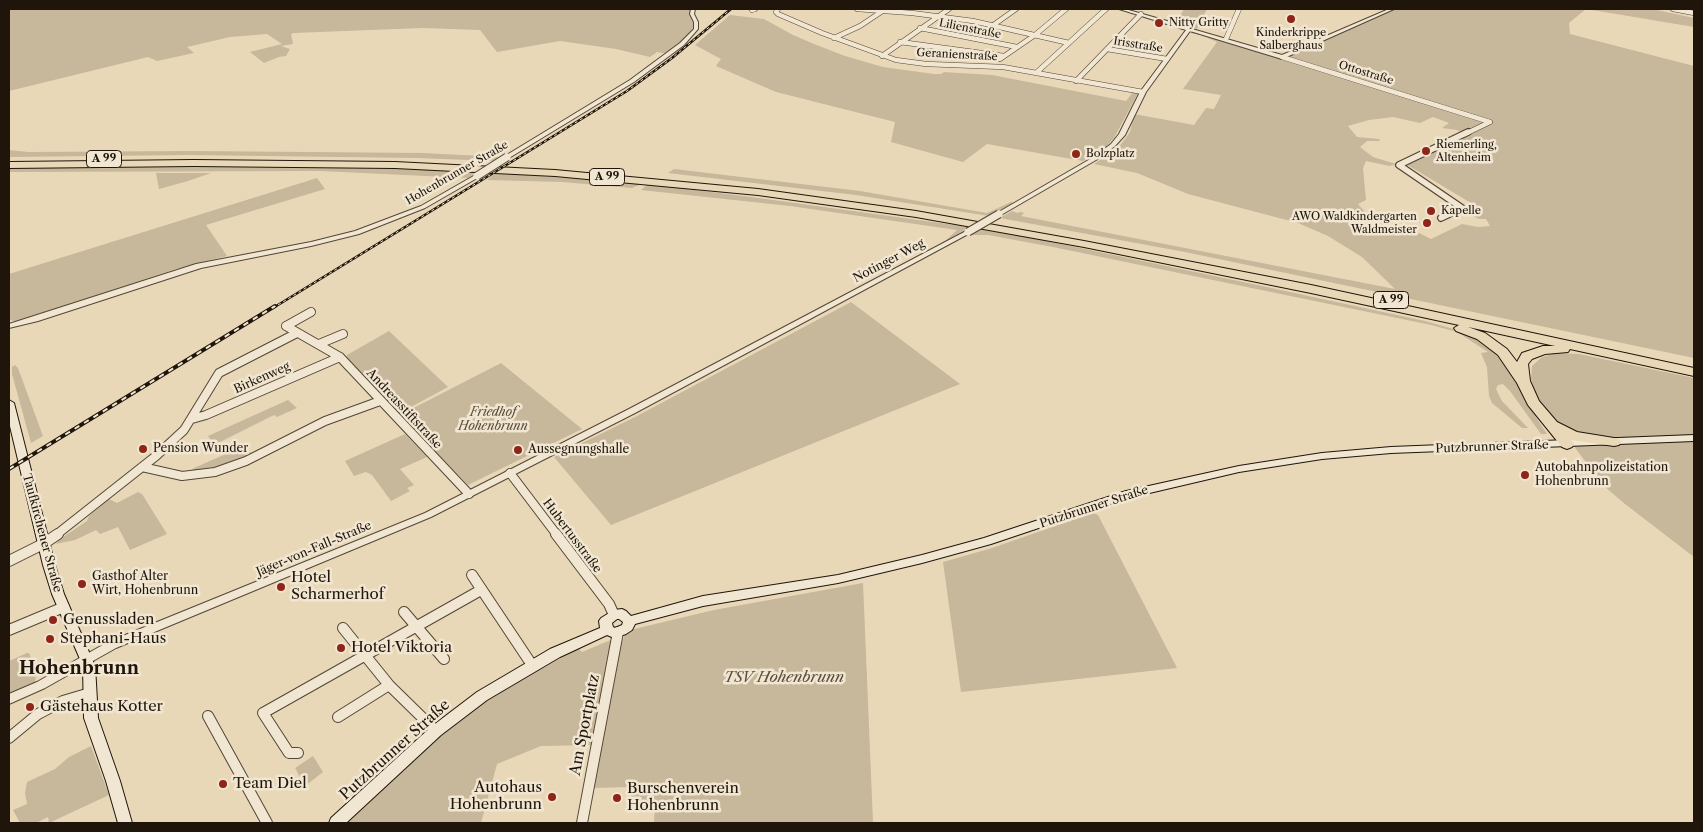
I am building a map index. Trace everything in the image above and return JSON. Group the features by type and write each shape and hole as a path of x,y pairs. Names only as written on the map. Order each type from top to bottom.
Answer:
{"highway":[{"name":"A 99","path":"9,160 269,158 397,160 559,168 762,187 920,209 1096,240 1694,364"},
{"name":"A 99","path":"9,165 194,163 395,165 546,172 701,186 825,201 976,224 1182,263 1694,372"},
{"path":"1402,309 1481,336 1503,352 1524,383 1534,402 1567,444"},
{"path":"1524,383 1522,364 1527,356 1533,352 1559,349 1602,352"},
{"path":"1550,423 1574,436 1614,442"}],"main road":[{"name":"Taufkirchener Straße","path":"9,403 43,544 64,607 86,658"},
{"name":"Putzbrunner Straße","path":"336,823 436,731 482,696 532,665 612,631 628,627 629,621 703,601 815,583 914,561 987,541 1131,493 1239,468 1322,456 1391,450 1694,438"},
{"path":"612,631 605,622 614,615 622,614 629,621"},
{"path":"86,658 89,666 91,718 113,781 125,823"}],"street":[{"name":"Hohenbrunner Straße","path":"12,327 200,266 357,233 423,207 632,81 682,44 696,29 693,9"},
{"path":"857,9 938,16 1069,43"},
{"path":"882,56 949,9"},
{"path":"992,26 1016,9"},
{"path":"993,66 1066,9"},
{"path":"1036,73 1106,9"},
{"name":"Ottostraße","path":"1121,9 1140,12 1490,122 1399,165 1462,208 1441,218"},
{"path":"1226,39 1239,9"},
{"path":"1282,57 1392,9"},
{"path":"1673,9 1694,14"},
{"path":"834,38 860,26 884,10"},
{"name":"Geranienstraße","path":"778,11 834,38 882,56 918,63 993,66 1142,92"},
{"path":"1076,81 1140,12"},
{"name":"Lilienstraße","path":"920,28 1017,47"},
{"name":"Notinger Weg","path":"546,455 721,365 968,232 1107,150 1122,135 1142,92 1190,28"},
{"path":"900,42 1004,56"},
{"name":"Irisstraße","path":"1106,49 1167,59"},
{"path":"297,333 286,326 311,312"},
{"path":"9,561 43,544 83,516 174,440 192,419 205,393 219,373 297,333"},
{"name":"Andreasstiftstraße","path":"297,333 340,357 354,370 380,401 469,494"},
{"path":"319,344 343,334"},
{"name":"Birkenweg","path":"192,419 206,415 340,357"},
{"path":"142,467 182,476 215,472 252,458 318,424 380,401"},
{"name":"Jäger-von-Fall-Straße","path":"9,700 41,685 112,645 393,530 546,455"},
{"name":"Hubertusstraße","path":"510,473 609,604 614,615"},
{"path":"472,575 532,665"},
{"path":"298,753 289,752 263,713 481,590"},
{"path":"9,630 64,607"},
{"path":"404,612 444,659"},
{"path":"343,628 389,685 436,731"},
{"name":"Am Sportplatz","path":"582,823 612,631"},
{"path":"338,717 389,685"},
{"path":"9,738 38,714 63,701 90,692"},
{"path":"208,716 267,823"}],"green space":[{"path":"9,9 691,9 690,14 694,25 691,34 668,54 657,52 650,57 616,49 560,41 497,52 480,30 422,28 294,33 291,34 293,44 281,46 290,49 286,56 264,63 250,52 282,44 267,34 230,37 187,47 194,53 157,61 148,57 9,91"},
{"path":"1184,9 1207,9 1197,29 1176,23"},
{"path":"1395,9 1586,9 1569,23 1570,34 1694,66 1694,358 1185,252 1000,218 1012,211 1021,212 1024,213 1021,216 1395,289 1362,257 1328,236 1298,223 1188,194 1137,173 1094,164 1119,147 1130,132 1134,114 1194,125 1206,108 1214,109 1221,95 1183,89 1217,42 1201,35 1190,33 1192,31 1283,59","holes":["1393,117 1420,123 1433,117 1449,123 1442,128 1457,130 1468,136 1406,164 1476,206 1464,212 1479,219 1486,219 1490,226 1478,227 1462,224 1431,239 1419,233 1385,225 1376,226 1357,220 1365,212 1358,204 1366,200 1363,168 1366,161 1390,166 1396,164 1373,157 1360,147 1367,141 1380,141 1379,139 1357,137 1348,126 1369,120"]},
{"path":"1586,9 1652,9 1694,18 1694,27"},
{"path":"730,15 764,19 814,44 845,56 883,67 934,74 944,72 992,75 1126,101 1133,92 1138,93 1114,138 1105,148 1083,161 987,144 963,162 891,142 895,122 776,92 716,66 721,59 695,45"},
{"path":"9,150 28,152 423,153 502,157 494,161 188,155 9,157"},
{"path":"244,166 388,168 477,172 468,178 320,171 9,172 9,168"},
{"path":"674,169 860,191 987,213 1011,202 1014,203 989,216 856,195 668,173"},
{"path":"156,173 211,173 159,189"},
{"path":"495,173 644,183 632,188 562,182 487,180"},
{"path":"317,178 325,189 206,225 227,256 176,269 21,321 9,319 9,274"},
{"path":"648,184 969,227 942,244 957,230 790,206 641,190"},
{"path":"979,229 1042,240 1248,283 1425,321 1461,331 1477,338 1499,354 1518,383 1524,399 1547,434 1541,434 1503,384 1498,385 1496,389 1502,401 1528,428 1522,428 1492,403 1489,396 1487,367 1481,353 1488,352 1457,332 1053,247 988,235 970,235"},
{"path":"851,302 960,384 611,525 554,457 637,416"},
{"path":"389,331 448,387 398,414 347,358 347,355"},
{"path":"1556,353 1579,354 1694,378 1694,557 1604,486 1544,407 1535,393 1531,379 1532,366 1542,357"},
{"name":"Friedhof Hohenbrunn","path":"501,363 582,429 468,485 400,415"},
{"path":"15,365 18,368 43,436 31,443 12,374 12,367"},
{"path":"288,400 297,408 277,417 274,415 214,445 208,436"},
{"path":"405,434 427,457 400,469 414,485 407,488 410,491 391,501 372,475 366,472 354,476 345,461"},
{"path":"244,446 252,454 216,470 188,473 194,468"},
{"path":"138,492 142,494 167,534 130,550 118,527 100,534 96,530 75,540 56,544 60,539 87,521 89,516 109,499 117,503"},
{"path":"1093,513 1098,515 1177,668 961,692 943,562 992,548"},
{"name":"TSV Hohenbrunn","path":"863,583 873,823 654,823 655,806 630,805 632,787 593,788 618,654 626,631 714,610"},
{"path":"613,639 591,745 541,746 497,764 481,823 346,823 439,736 486,701 578,648 582,652"},
{"path":"29,653 37,671 35,682 9,694 9,661"},
{"path":"91,746 109,795 49,823 48,817 36,823 20,823 13,810 27,804 25,793 27,782 55,769 69,757"},
{"path":"313,756 323,772 305,786 295,768"}],"railway":[{"path":"273,308 627,91 672,58 731,9"},
{"path":"9,469 275,306"}],"place":[{"name":"Kinderkrippe Salberghaus","path":"1291,19"},
{"name":"Nitty Gritty","path":"1159,23"},
{"name":"Riemerling, Altenheim","path":"1426,151"},
{"name":"Bolzplatz","path":"1076,154"},
{"name":"Kapelle","path":"1431,211"},
{"name":"AWO Waldkindergarten Waldmeister","path":"1427,223"},
{"name":"Pension Wunder","path":"143,449"},
{"name":"Aussegnungshalle","path":"518,450"},
{"name":"Autobahnpolizeistation Hohenbrunn","path":"1525,475"},
{"name":"Gasthof Alter Wirt, Hohenbrunn","path":"82,584"},
{"name":"Hotel Scharmerhof","path":"281,587"},
{"name":"Genussladen","path":"53,620"},
{"name":"Stephani-Haus","path":"50,639"},
{"name":"Hotel Viktoria","path":"341,648"},
{"name":"Gästehaus Kotter","path":"30,707"},
{"name":"Team Diel","path":"223,784"},
{"name":"Autohaus Hohenbrunn","path":"552,797"},
{"name":"Burschenverein Hohenbrunn","path":"617,798"}],"district":[{"name":"Hohenbrunn","path":"79,669"}]}
